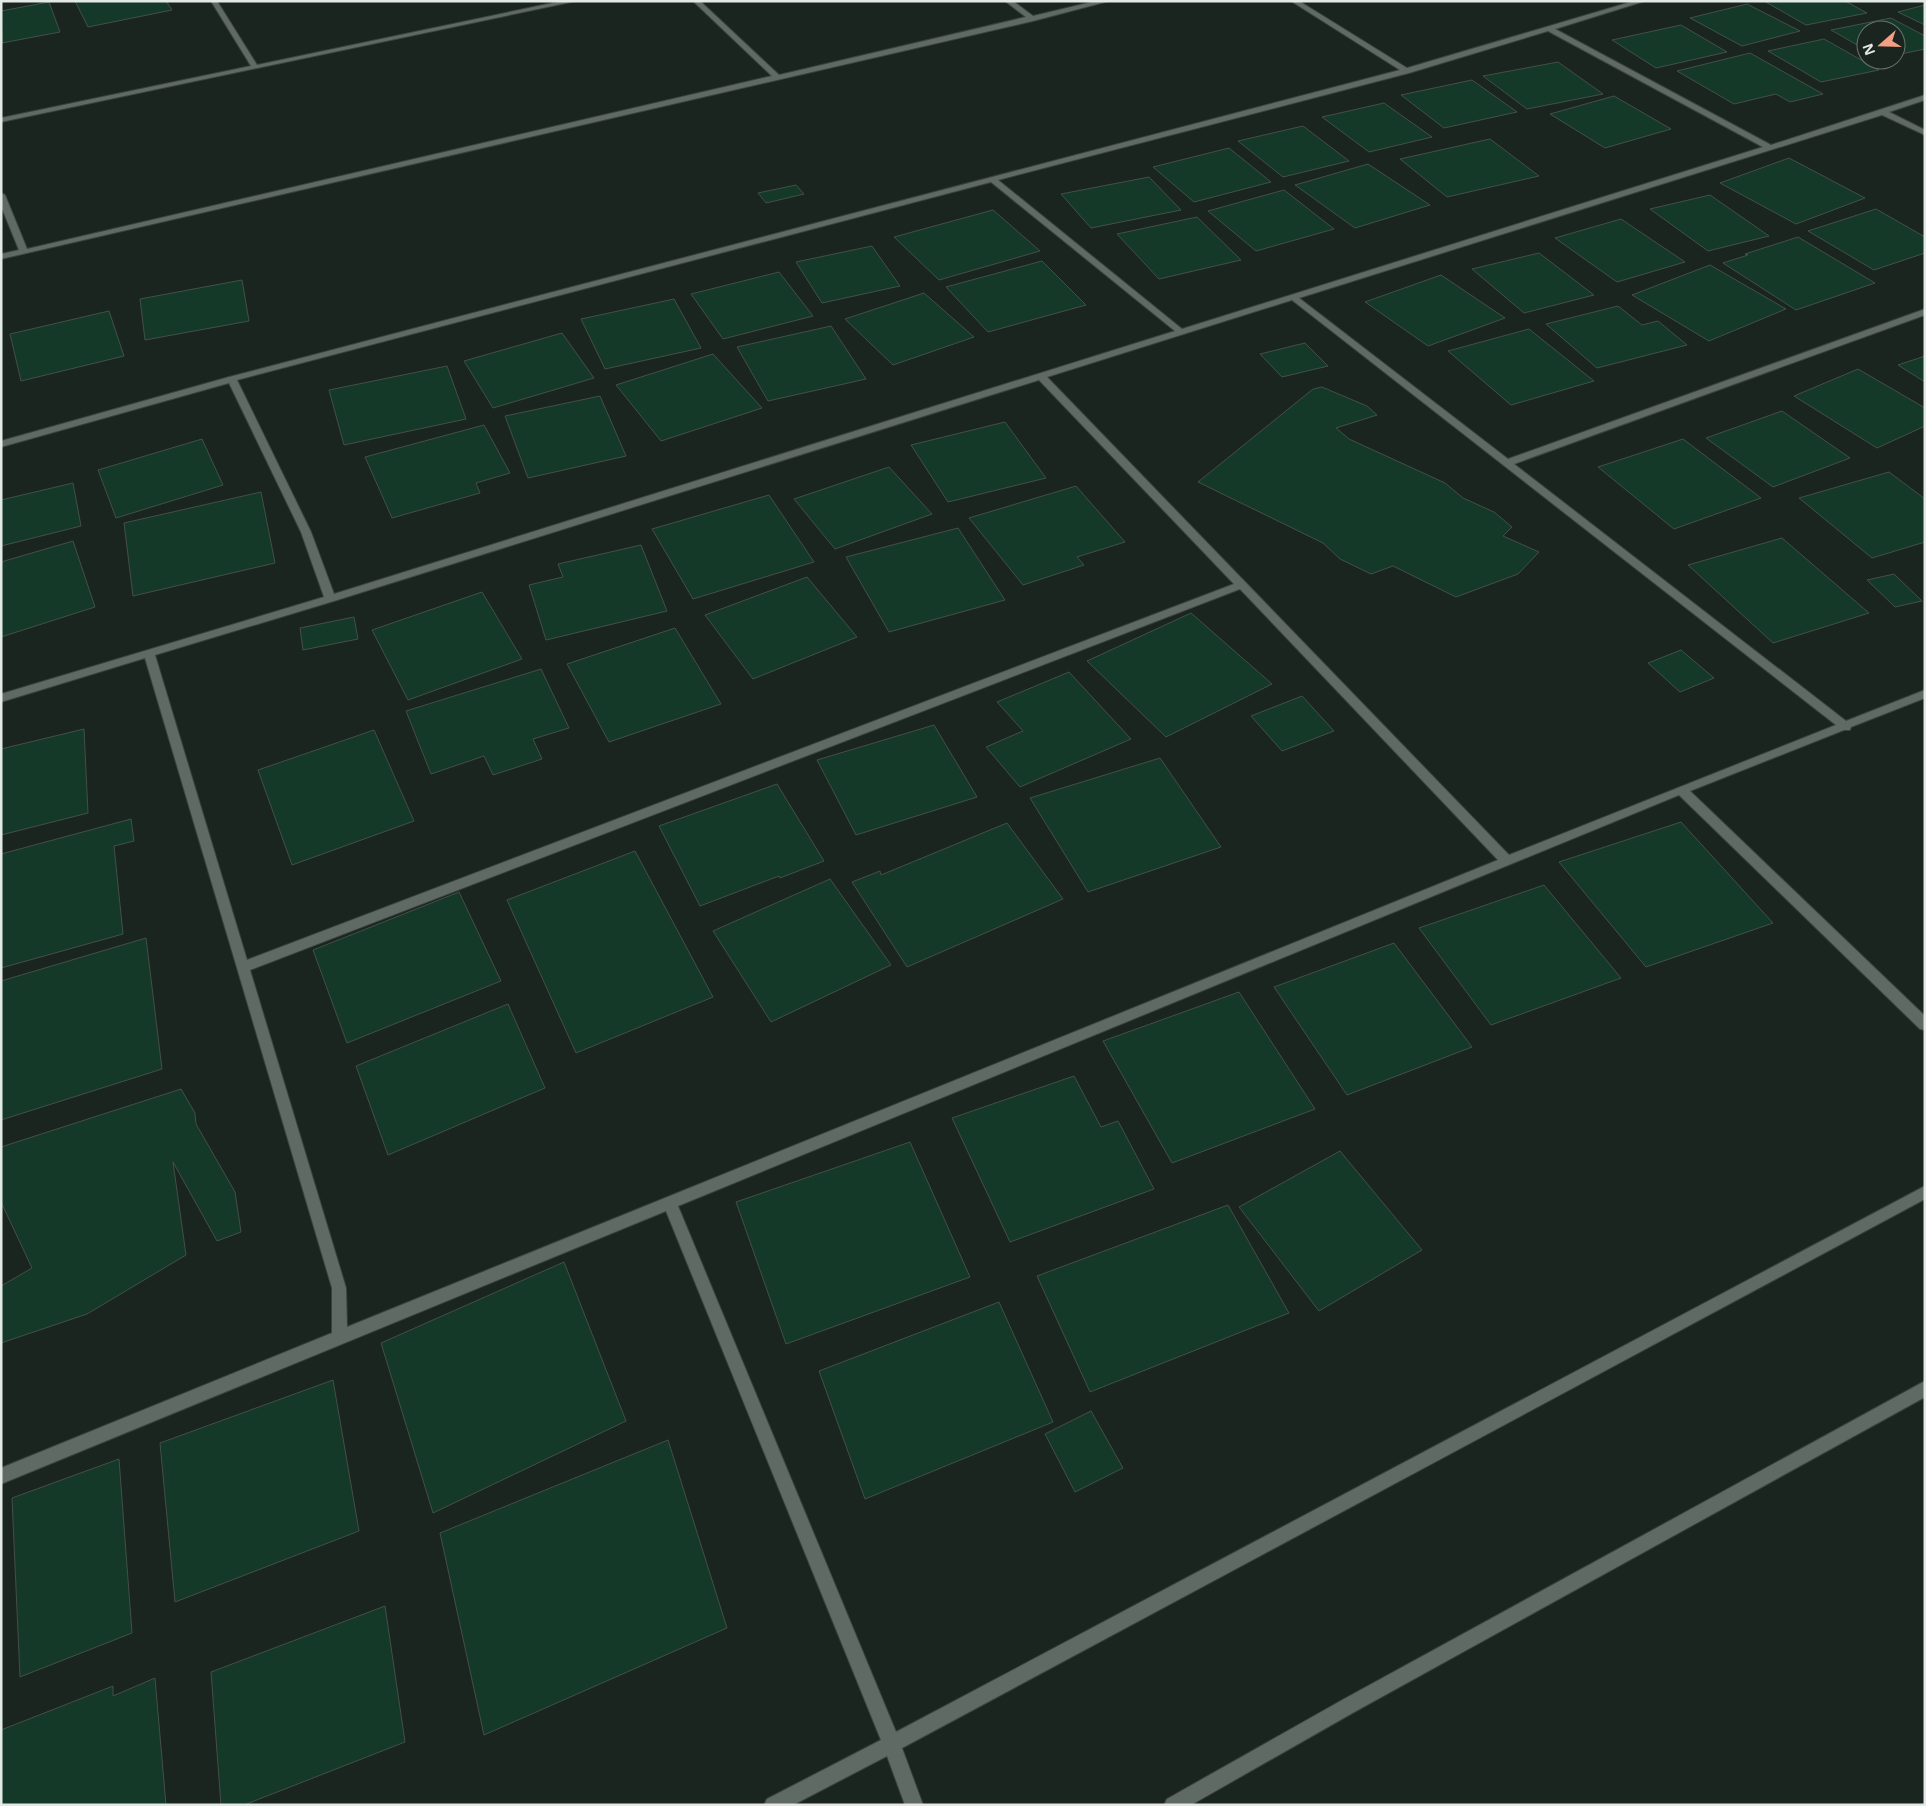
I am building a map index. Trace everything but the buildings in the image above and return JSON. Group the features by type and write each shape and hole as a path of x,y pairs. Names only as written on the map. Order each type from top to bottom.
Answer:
{"street":[{"path":"214,1 255,67"},
{"path":"1,120 573,1"},
{"path":"696,1 778,78"},
{"path":"1008,1 1033,19"},
{"path":"1,257 1106,1"},
{"path":"1294,1 1406,71"},
{"path":"1,444 232,379 1406,71 1642,1"},
{"path":"1550,29 1769,147"},
{"path":"1,698 330,599 1883,112 1925,97"},
{"path":"1883,112 1925,133"},
{"path":"993,180 1181,332"},
{"path":"1,195 24,252"},
{"path":"1293,297 1846,727"},
{"path":"1507,463 1925,312"},
{"path":"1041,376 1508,862"},
{"path":"232,379 306,532 330,599"},
{"path":"243,967 1241,585"},
{"path":"149,654 339,1288 340,1339"},
{"path":"1,1476 1681,790 1846,727 1925,694"},
{"path":"1681,790 1925,1025"},
{"path":"773,1805 892,1744 1925,1192"},
{"path":"670,1203 892,1744 914,1805"},
{"path":"1173,1805 1359,1700 1925,1388"}]}
